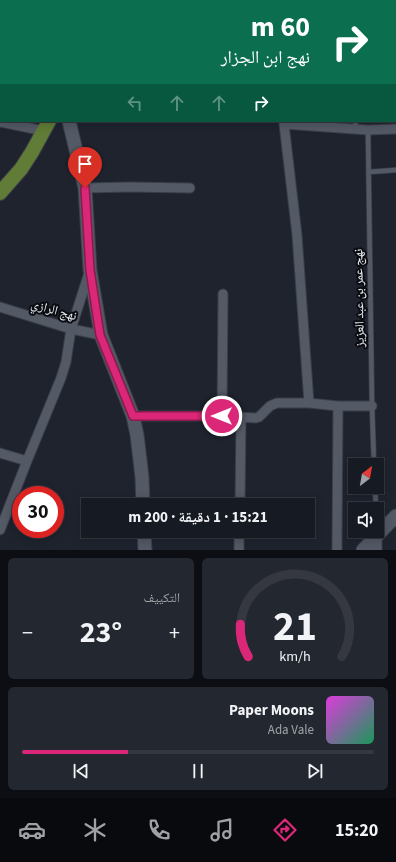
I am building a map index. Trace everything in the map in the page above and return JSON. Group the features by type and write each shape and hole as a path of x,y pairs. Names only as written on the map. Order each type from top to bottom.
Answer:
{"main road":[{"path":"0,193 21,169 46,126"}],"street":[{"path":"0,122 46,126"},
{"path":"69,122 85,188 90,270 100,335 133,416 142,477 143,498"},
{"path":"309,403 297,235 283,123 355,125 368,130 396,128"},
{"path":"85,188 190,188"},
{"path":"0,530 61,378 66,362 71,329 90,270"},
{"path":"222,416 223,294"},
{"name":"نهج الرازي","path":"0,307 71,329 100,335"},
{"path":"133,416 222,416 256,418 277,402 338,406 372,406"},
{"path":"337,550 338,406"},
{"path":"240,498 241,418"},
{"path":"0,453 27,461"},
{"path":"384,527 396,516"},
{"path":"144,538 145,550"},
{"path":"239,538 239,550"},
{"path":"363,550 374,538"},
{"path":"377,538 377,550"}],"lane":[{"name":"نهج عمر بن عبد العزيز","path":"368,130 374,458"},
{"path":"368,172 396,170"}],"route":[{"path":"85,188 90,270 100,335 133,416 222,416"}]}
